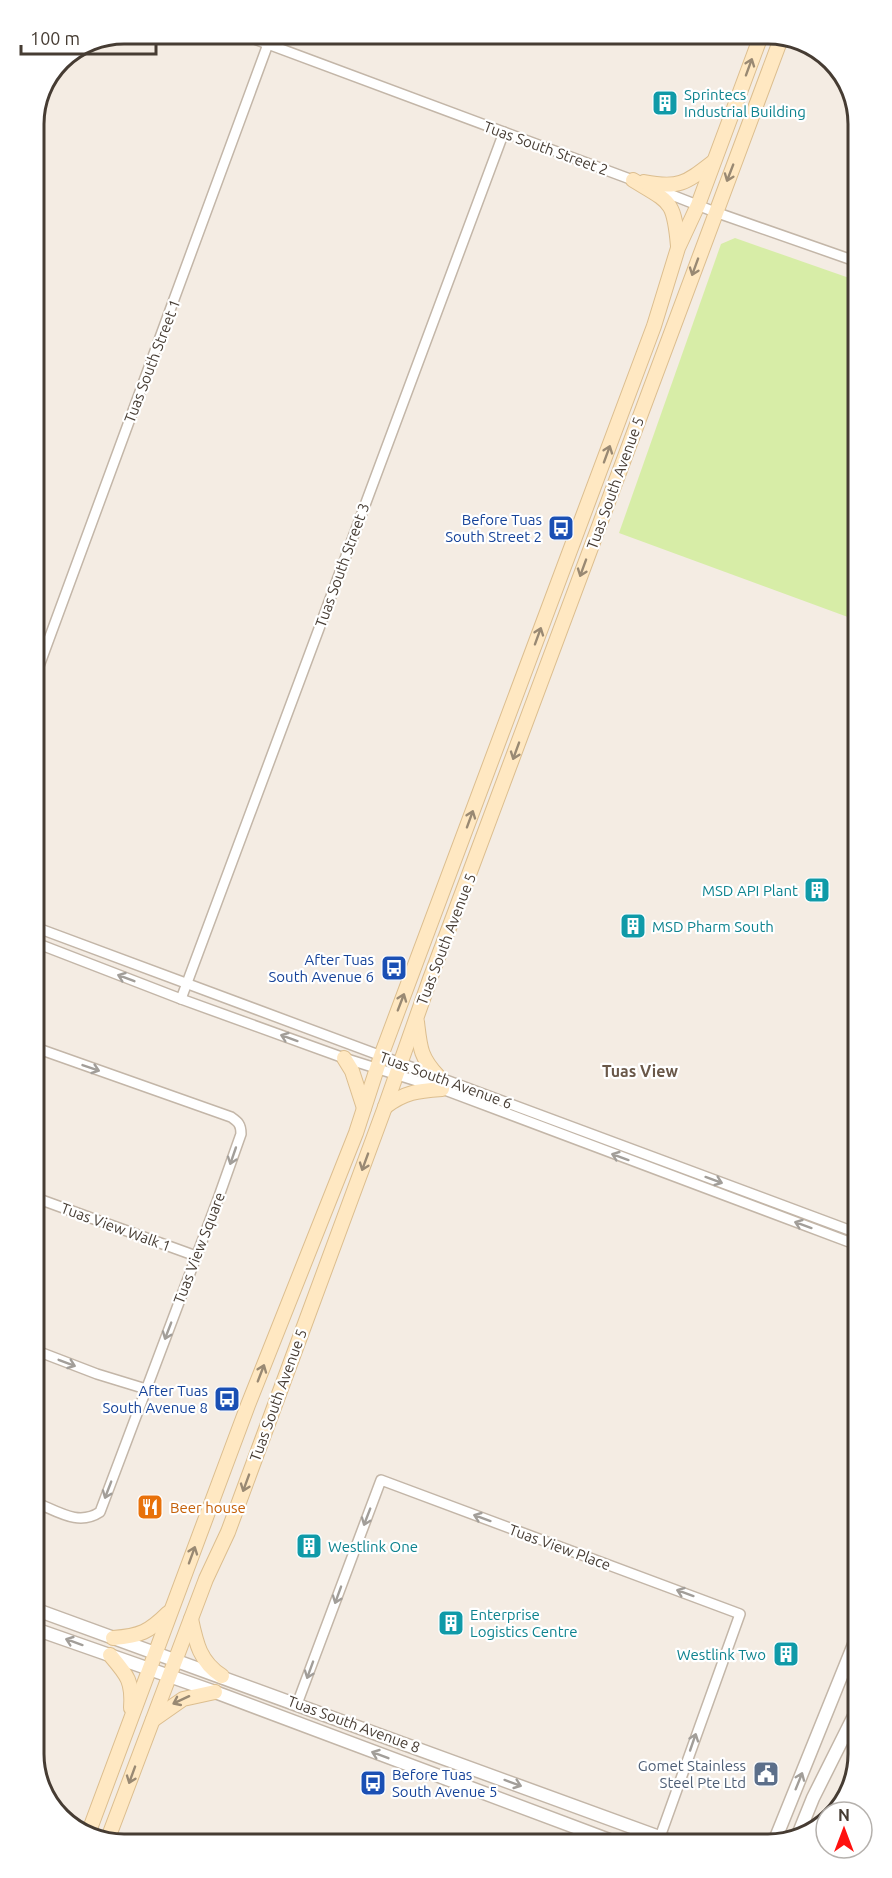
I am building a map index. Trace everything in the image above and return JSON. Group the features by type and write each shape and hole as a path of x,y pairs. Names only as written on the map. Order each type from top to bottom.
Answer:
{"main road":[{"name":"Tuas South Avenue 5","path":"91,1827 252,1394 364,1108 379,1062 654,326 678,248 698,205 758,44"},
{"name":"Tuas South Avenue 5","path":"110,1833 206,1579 228,1532 385,1107 416,1016 779,45"},
{"path":"633,180 664,186 689,181 714,161"},
{"path":"633,180 662,197 672,207 675,214 678,248"},
{"path":"385,1107 414,1091 440,1083 421,1054 416,1016"},
{"path":"344,1058 352,1071 364,1108"},
{"path":"112,1638 131,1637 148,1632 171,1610"},
{"path":"191,1619 195,1643 202,1659 212,1670 222,1676"},
{"path":"110,1655 130,1680 132,1688 129,1722"},
{"path":"152,1720 183,1699 215,1692"}],"street":[{"name":"Tuas South Street 2","path":"268,44 715,212 848,259"},
{"name":"Tuas South Street 1","path":"44,653 268,44"},
{"name":"Tuas South Street 3","path":"181,999 504,132"},
{"name":"Tuas South Avenue 6","path":"44,930 186,984 379,1062 848,1230"},
{"name":"Tuas South Avenue 6","path":"43,946 344,1058 379,1062"},
{"name":"Tuas View Square","path":"43,1051 231,1117 239,1122 241,1134 100,1512 89,1519 76,1518 43,1505"},
{"name":"Tuas South Avenue 6","path":"440,1083 848,1241"},
{"name":"Tuas View Walk 1","path":"43,1201 196,1256"},
{"path":"43,1353 97,1374 146,1389"},
{"name":"Tuas View Place","path":"297,1704 381,1480 740,1614 667,1834"},
{"name":"Tuas South Avenue 8","path":"43,1612 651,1834"},
{"name":"Tuas South Avenue 8","path":"43,1632 215,1692 593,1834"},
{"path":"777,1833 848,1659"},
{"path":"801,1827 848,1728"}],"green space":[{"path":"735,238 848,278 848,617 619,533 721,244"}],"place":[{"name":"Sprintecs Industrial Building","path":"665,103"},
{"name":"Before Tuas South Street 2","path":"561,528"},
{"name":"MSD API Plant","path":"817,890"},
{"name":"MSD Pharm South","path":"633,926"},
{"name":"After Tuas South Avenue 6","path":"394,968"},
{"name":"After Tuas South Avenue 8","path":"227,1399"},
{"name":"Beer house","path":"150,1507"},
{"name":"Westlink One","path":"309,1546"},
{"name":"Enterprise Logistics Centre","path":"451,1623"},
{"name":"Westlink Two","path":"786,1654"},
{"name":"Gomet Stainless Steel Pte Ltd","path":"766,1774"},
{"name":"Before Tuas South Avenue 5","path":"373,1783"}],"district":[{"name":"Tuas View","path":"640,1071"}]}
